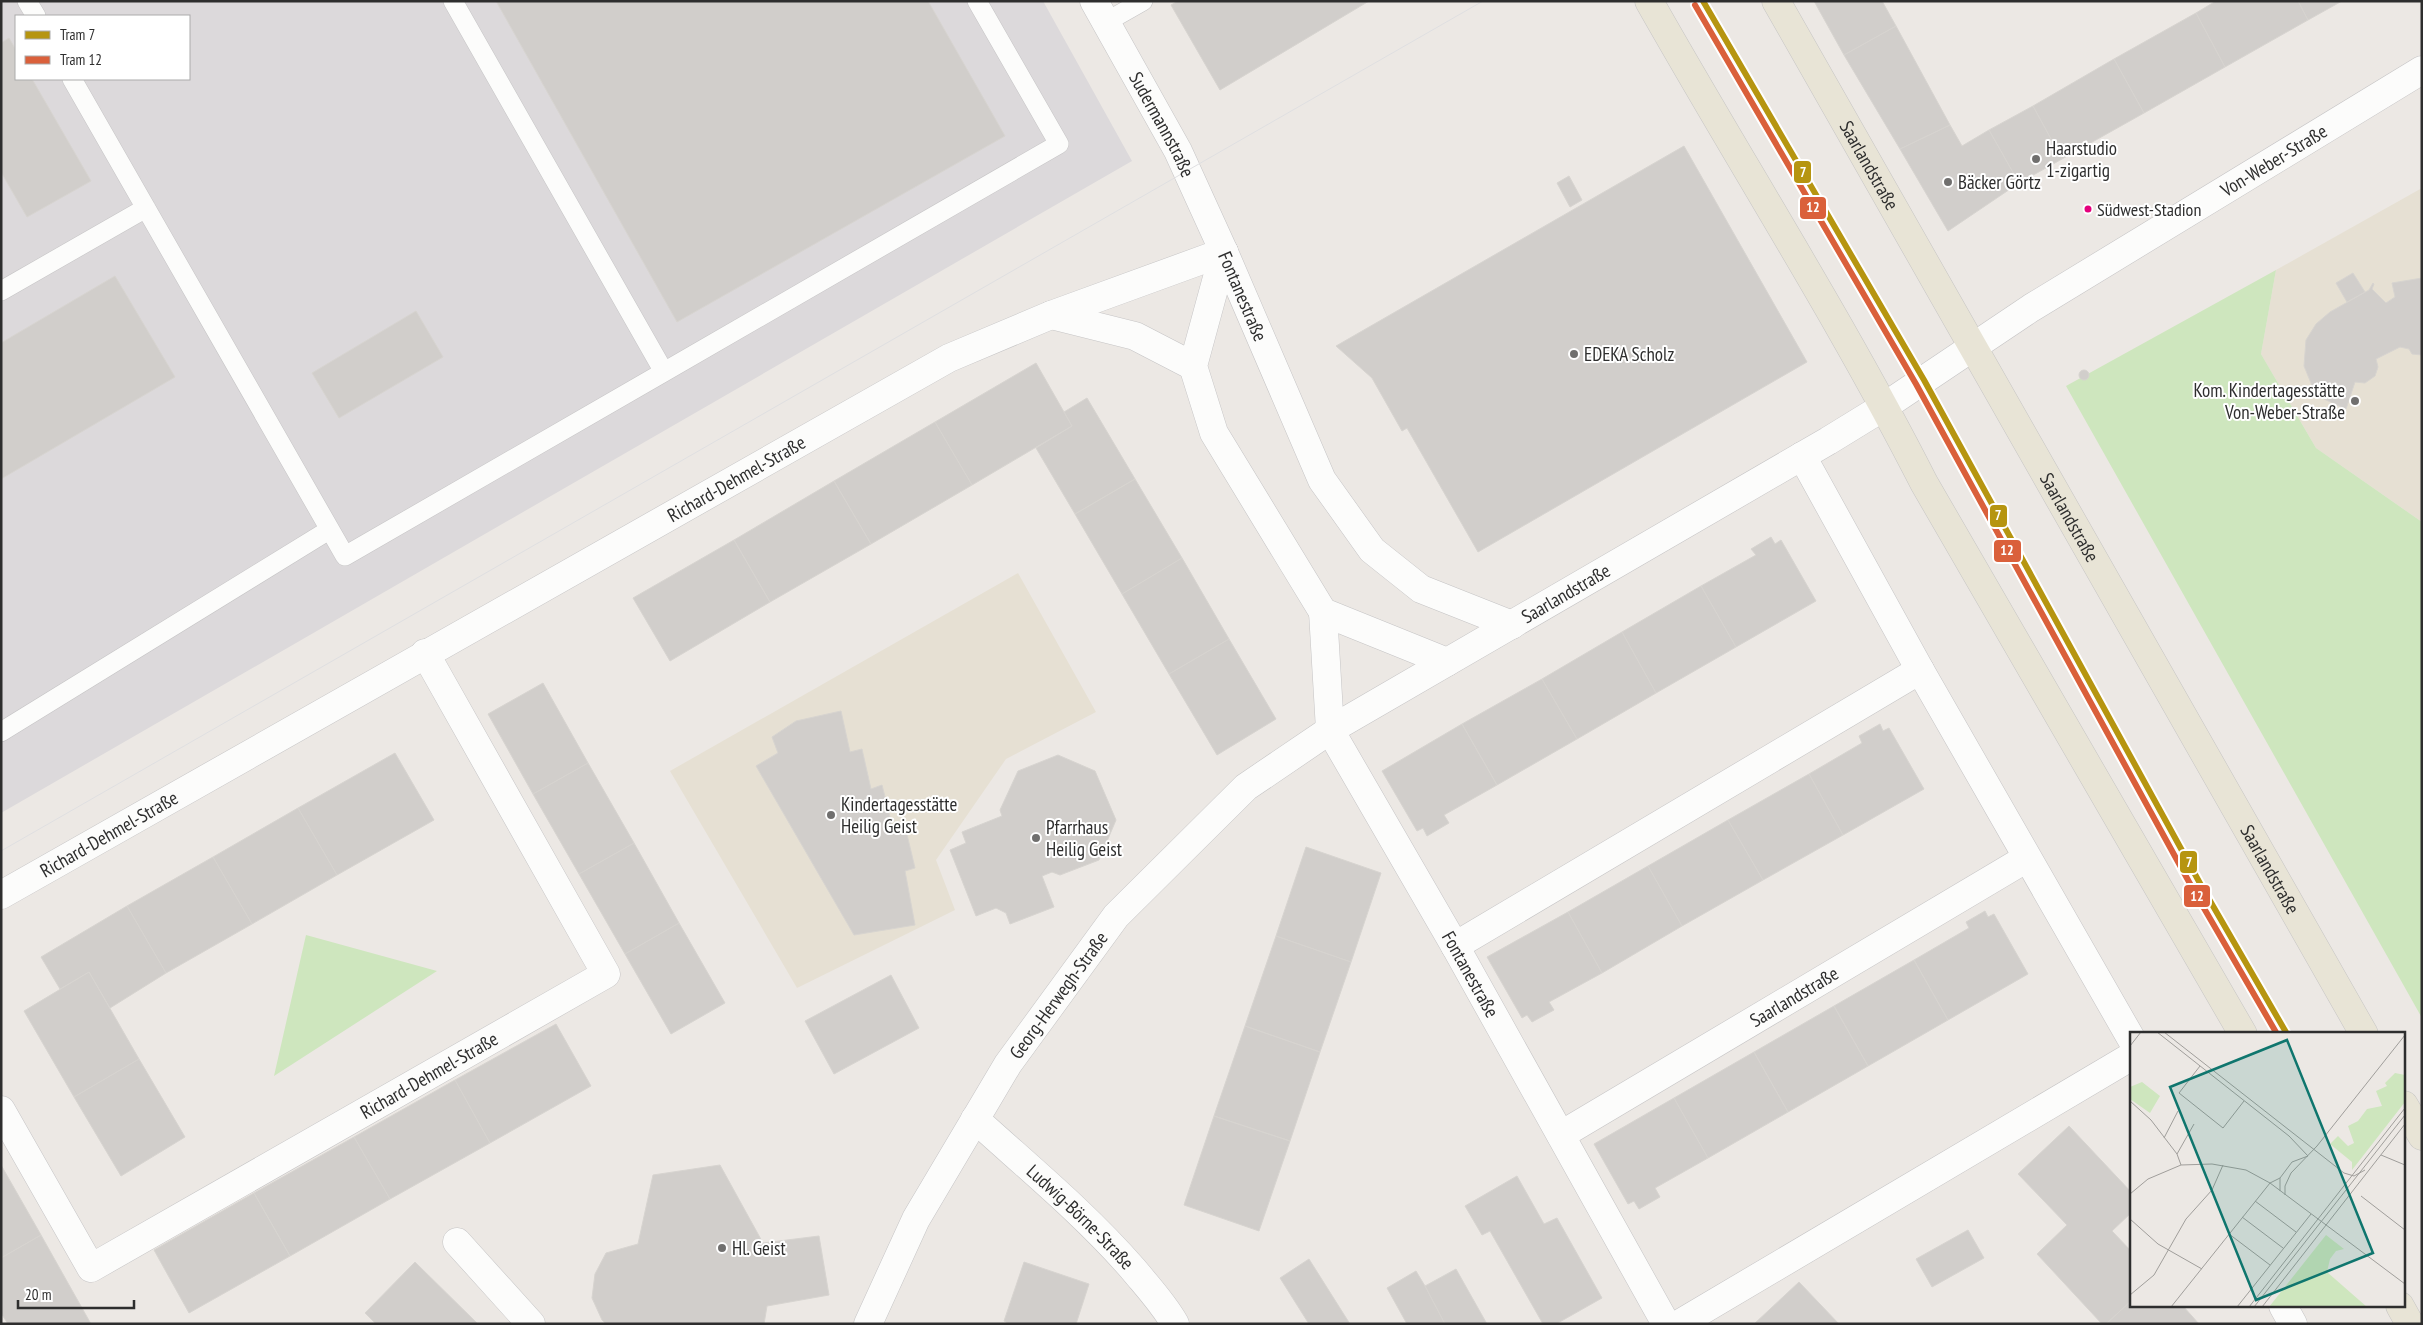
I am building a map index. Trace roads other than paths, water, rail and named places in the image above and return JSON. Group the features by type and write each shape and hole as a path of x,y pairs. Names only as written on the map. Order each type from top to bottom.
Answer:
{"main road":[{"path":"1649,1 1885,406 1924,483 2242,1032"},
{"name":"Saarlandstraße","path":"1776,1 2363,1032"},
{"path":"2406,1108 2422,1136"},
{"path":"2401,1308 2410,1324"}],"street":[{"name":"Sudermannstraße","path":"1100,12 1170,135 1224,252"},
{"name":"Von-Weber-Straße","path":"1885,406 2064,287 2422,70"},
{"name":"Richard-Dehmel-Straße","path":"1,895 425,653 949,358 1052,315 1224,252"},
{"name":"Fontanestraße","path":"1224,252 1193,366 1214,433 1323,612 1330,730 1455,946 1666,1324"},
{"name":"Fontanestraße","path":"1224,252 1322,480 1372,550 1421,589 1512,625"},
{"path":"1052,315 1135,336 1193,366"},
{"name":"Saarlandstraße","path":"1330,730 1885,406"},
{"path":"1802,456 1920,670 2130,1037"},
{"path":"1323,612 1447,662"},
{"name":"Richard-Dehmel-Straße","path":"1,1110 90,1268 606,974 425,653"},
{"path":"1455,946 1920,670"},
{"name":"Georg-Herwegh-Straße","path":"868,1324 916,1219 974,1119 1008,1064 1116,916 1246,787 1330,730"},
{"name":"Saarlandstraße","path":"1561,1135 2027,858"},
{"path":"1679,1324 2130,1057"},
{"name":"Ludwig-Börne-Straße","path":"974,1119 1070,1203 1114,1247 1145,1283 1175,1324"},
{"path":"457,1242 532,1324"},
{"path":"2285,1308 2294,1324"}],"lane":[{"path":"28,1 35,15"},
{"path":"453,1 664,372"},
{"path":"73,80 345,556 1059,144 977,1"},
{"path":"1100,12 1143,1"},
{"path":"1,291 146,208"},
{"path":"1,732 330,530"}],"tram line":[{"path":"1,851 1483,1"},
{"name":"7","path":"1703,1 1924,380 2202,887 2286,1032"},
{"name":"12","path":"1695,5 1916,384 2194,891 2276,1032"}],"place":[{"name":"Haarstudio 1-zigartig","path":"2036,159"},
{"name":"Bäcker Görtz","path":"1948,182"},
{"name":"Südwest-Stadion","path":"2088,209"},
{"name":"EDEKA Scholz","path":"1574,354"},
{"name":"Kom. Kindertagesstätte Von-Weber-Straße","path":"2355,401"},
{"name":"Kindertagesstätte Heilig Geist","path":"831,815"},
{"name":"Pfarrhaus Heilig Geist","path":"1036,838"},
{"name":"Hl. Geist","path":"722,1248"}]}
